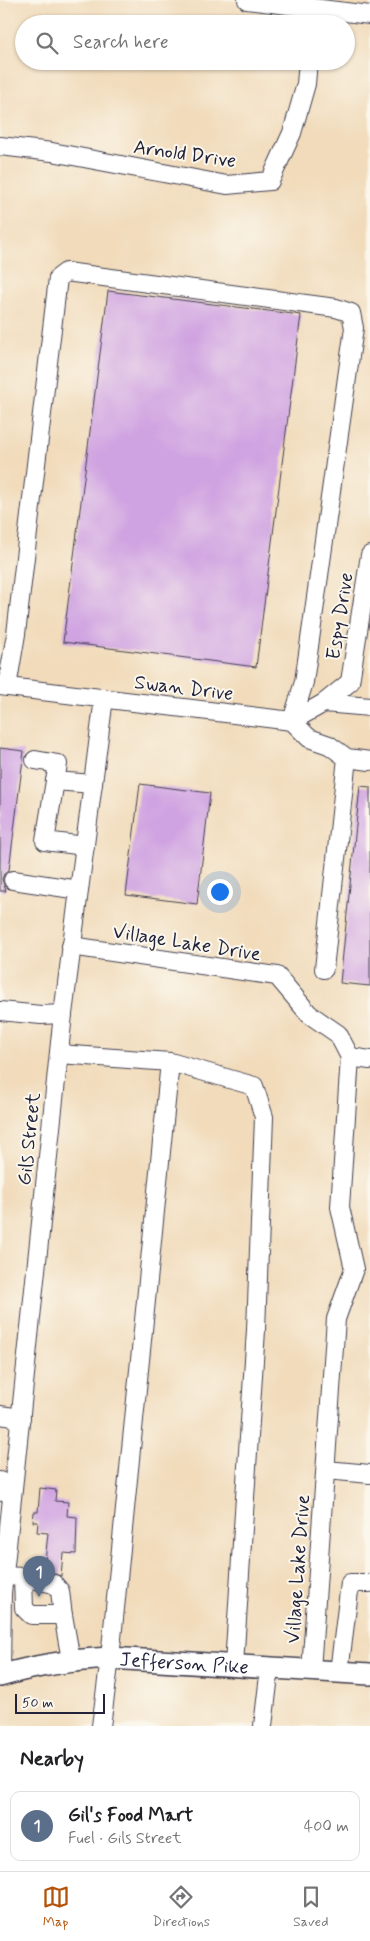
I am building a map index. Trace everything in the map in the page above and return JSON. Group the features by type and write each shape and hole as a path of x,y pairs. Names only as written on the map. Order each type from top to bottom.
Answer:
{"main road":[{"name":"Jefferson Pike","path":"1,1676 71,1660 110,1658 370,1674"}],"street":[{"path":"247,0 308,15"},
{"path":"355,15 370,15"},
{"name":"Arnold Drive","path":"0,146 52,152 227,185 270,180 292,133 306,84 307,70"},
{"path":"4,686 16,634 58,278 66,272 336,308 351,314 354,328 306,672 292,721"},
{"name":"Espy Drive","path":"324,703 350,682 370,555"},
{"name":"Swan Drive","path":"4,686 292,721"},
{"name":"Gils Street","path":"1,1676 4,1484 21,1418 62,1014 86,846 104,698"},
{"path":"292,721 324,703 370,707"},
{"path":"292,721 309,738 329,745 347,758 370,761"},
{"path":"324,969 347,758"},
{"path":"35,760 58,764 45,841 86,846"},
{"path":"55,781 93,784"},
{"path":"13,880 79,890"},
{"name":"Village Lake Drive","path":"71,946 277,976 310,1014 338,1034 350,1057 340,1207 354,1269 336,1319 311,1670"},
{"path":"0,1011 62,1014"},
{"path":"59,1054 170,1062 254,1086 264,1117 256,1330 234,1665"},
{"path":"350,1057 370,1060"},
{"path":"102,1726 170,1062"},
{"path":"0,1415 21,1418"},
{"name":"Village Lake Drive","path":"326,1470 370,1474"},
{"path":"23,1576 24,1608 31,1615 63,1616"},
{"path":"2,1587 23,1576 54,1584 60,1591 71,1660"},
{"path":"339,1672 350,1583 370,1583"},
{"path":"263,1726 270,1667"}],"building":[{"path":"108,291 301,315 256,667 63,642"},
{"path":"0,748 24,751 9,870 2,879 6,891 0,891"},
{"path":"140,784 210,793 197,904 126,895"},
{"path":"360,786 370,787 370,986 340,983"},
{"path":"40,1488 56,1490 55,1501 68,1502 67,1516 77,1517 76,1554 63,1553 61,1576 44,1571 48,1533 37,1532 38,1522 33,1522 34,1512 38,1512"}],"place":[{"name":"Gil's Food Mart","path":"39,1597"}]}
